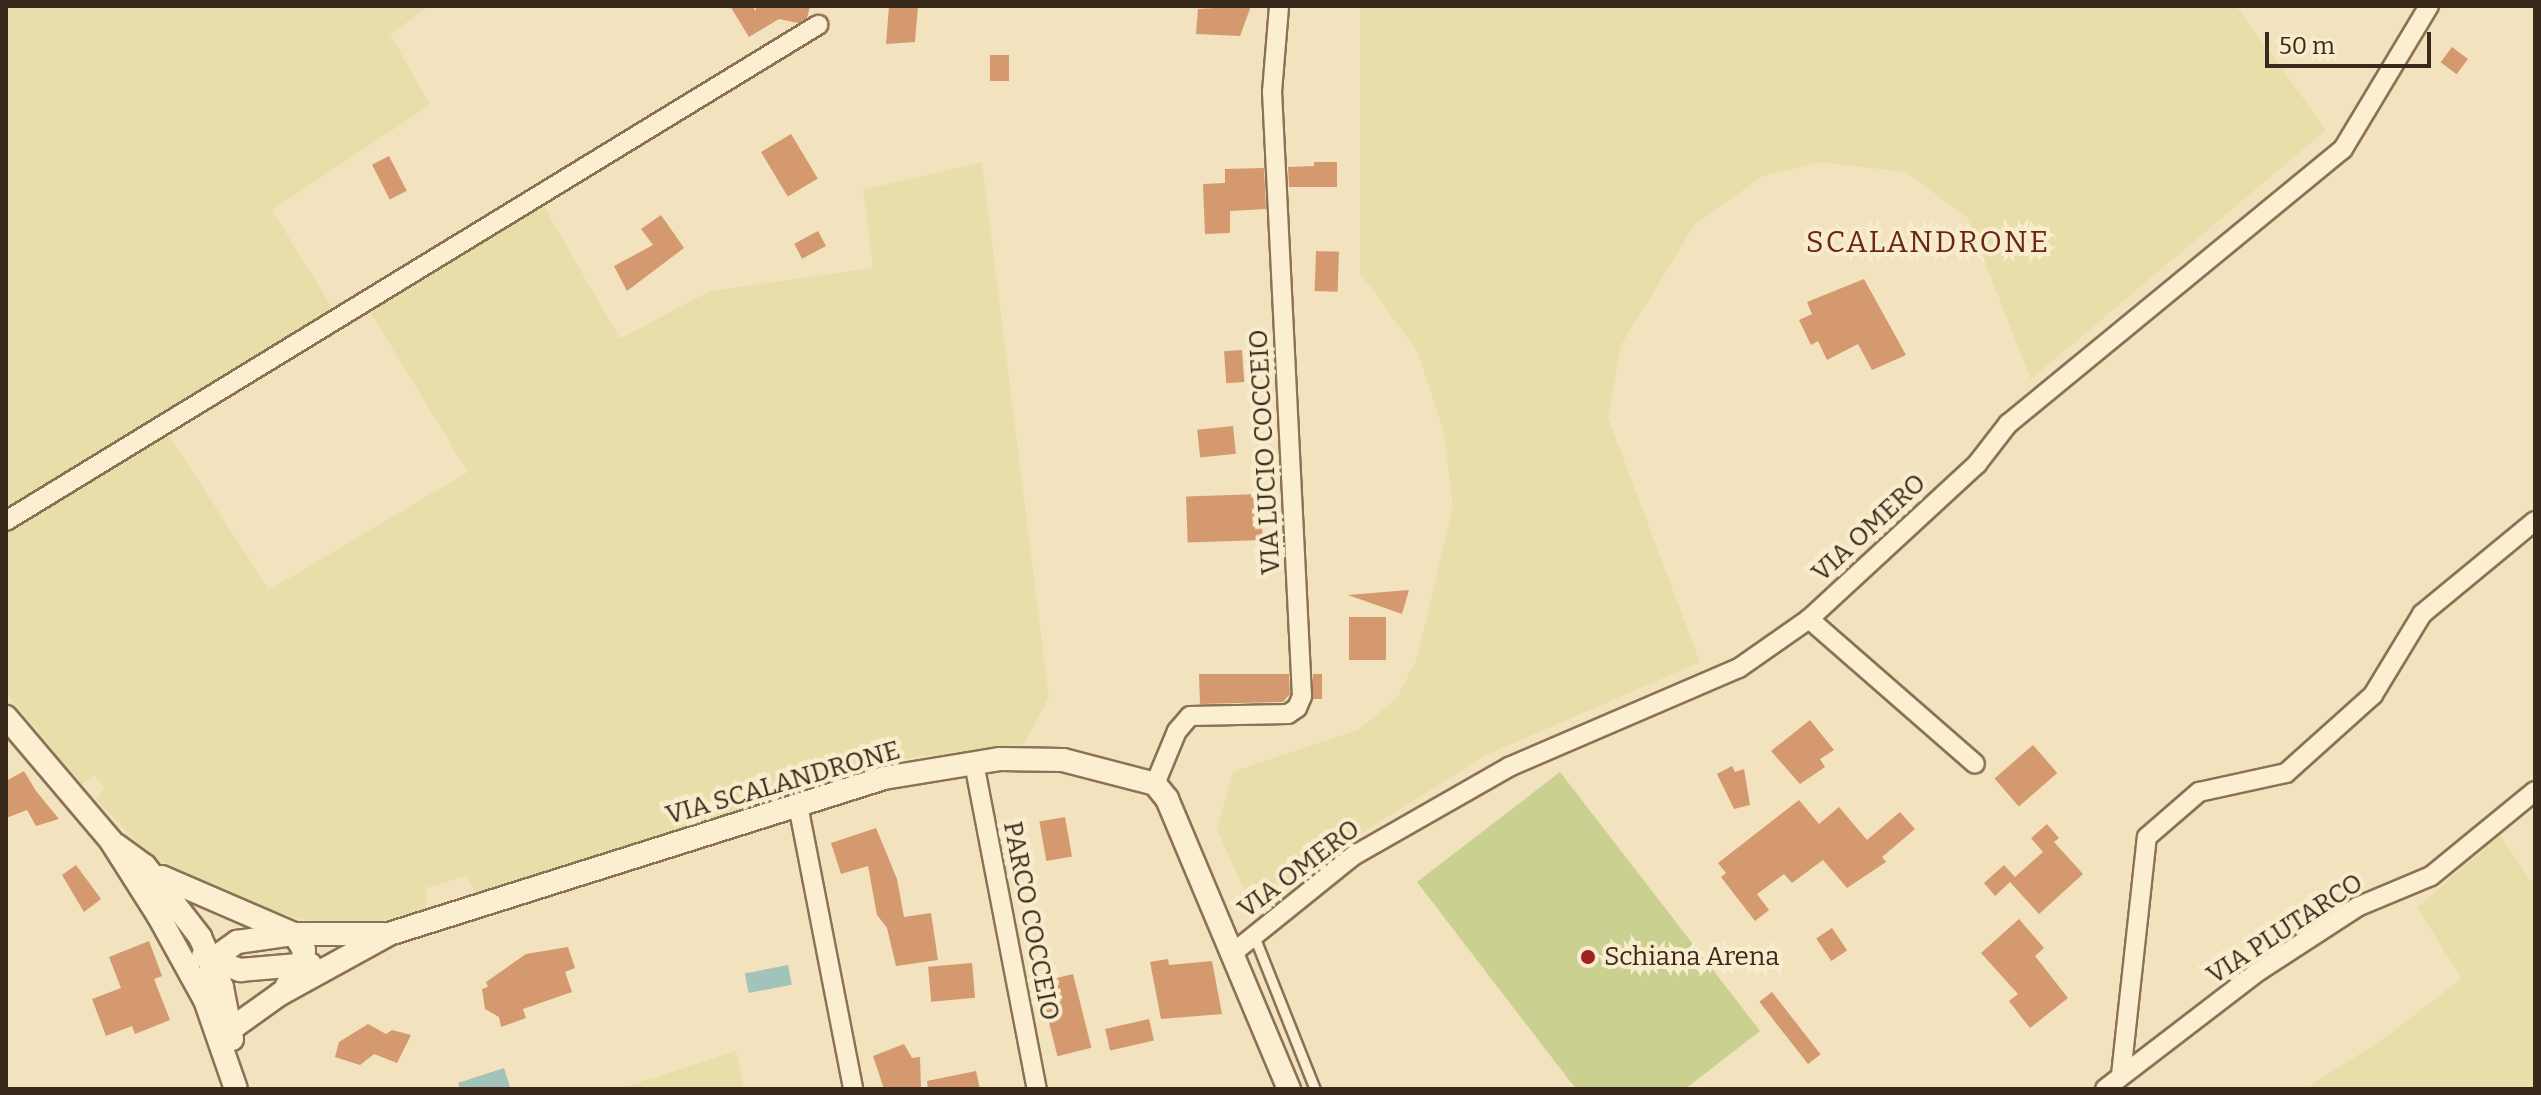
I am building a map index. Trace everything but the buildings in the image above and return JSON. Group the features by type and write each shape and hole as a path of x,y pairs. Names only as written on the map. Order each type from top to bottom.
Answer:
{"street":[{"name":"VIA LUCIO COCCEIO","path":"1155,784 1177,731 1190,716 1288,714 1302,696 1272,92 1279,6"},
{"name":"VIA OMERO","path":"1234,952 1353,856 1496,774 1583,731 1739,668 1809,619 1977,464 2008,424 2343,149 2429,6"},
{"path":"6,521 818,25"},
{"path":"2121,1075 2147,837 2199,792 2286,773 2373,695 2422,614 2535,521"},
{"path":"1809,619 1975,764"},
{"path":"6,717 111,841 158,915 205,1000 234,1081"},
{"name":"VIA SCALANDRONE","path":"389,934 884,778 974,763 1063,760 1155,784"},
{"name":"PARCO COCCEIO","path":"974,763 1037,1089"},
{"path":"1155,784 1174,813 1289,1089"},
{"name":"VIA PLUTARCO","path":"2105,1089 2259,971 2357,907 2431,876 2535,791"},
{"path":"798,805 853,1089"},
{"path":"111,841 181,889 294,934 304,950 300,967 280,994"},
{"path":"145,866 177,903 212,960 231,1029 234,1081"},
{"path":"158,915 212,960 240,970 300,967 347,956"},
{"path":"205,1000 212,960 237,942 294,934 389,934"},
{"path":"231,1029 280,994 389,934"}],"lane":[{"path":"1254,936 1315,1089"}],"shaded area":[{"path":"6,6 430,6 390,34 430,105 272,210 334,311 6,509"},
{"path":"1360,6 2236,6 2326,130 2031,379 1967,217 1905,172 1821,162 1763,176 1695,224 1621,345 1608,418 1700,662 1486,755 1250,903 1217,829 1233,772 1358,730 1397,698 1417,658 1453,507 1444,432 1418,352 1360,273"},
{"path":"982,162 1049,697 1024,744 900,759 890,748 878,750 873,769 475,893 467,875 426,888 426,909 376,922 319,923 244,904 174,872 140,846 96,799 105,788 94,775 82,784 6,693 6,528 166,431 269,590 468,472 366,305 539,198 620,339 710,291 873,268 863,190"},
{"path":"2500,835 2535,887 2535,1089 2305,1089 2386,1037 2462,978 2417,908"},
{"path":"736,1051 744,1089 619,1089"}],"green space":[{"name":"Schiana Arena","path":"1560,772 1760,1031 1685,1089 1576,1089 1417,882"}],"water":[{"path":"788,965 792,985 749,993 745,973"},
{"path":"504,1068 510,1087 460,1089 458,1083"}],"place":[{"name":"Schiana Arena","path":"1588,957"}],"district":[{"name":"SCALANDRONE","path":"1928,242"}]}
